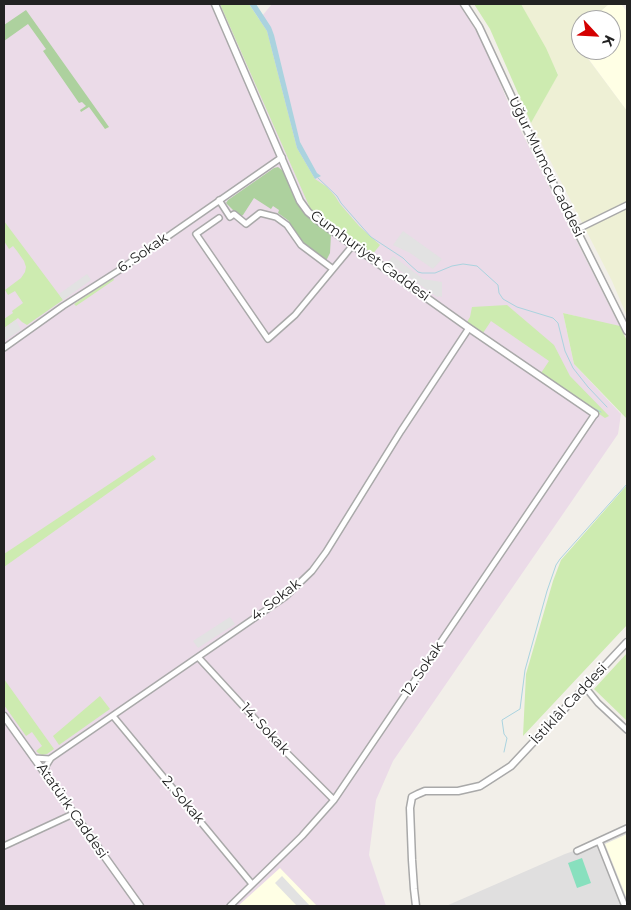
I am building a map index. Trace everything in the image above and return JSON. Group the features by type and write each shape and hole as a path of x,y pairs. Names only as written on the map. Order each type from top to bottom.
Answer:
{"street":[{"name":"Cumhuriyet Caddesi","path":"215,4 304,208 320,222 469,328 595,414"},
{"name":"Uğur Mumcu Caddesi","path":"464,4 478,27 627,331"},
{"name":"6. Sokak","path":"4,348 282,157"},
{"path":"219,200 230,217 234,214 246,224 260,213 276,217 287,225 301,246 333,269"},
{"path":"576,230 627,205"},
{"path":"219,218 196,234 268,339 295,315 353,245"},
{"name":"4. Sokak","path":"50,759 285,597 308,575 318,563 469,328"},
{"name":"12. Sokak","path":"230,906 302,836 334,800 595,414"},
{"name":"İstiklâl Caddesi","path":"417,906 414,889 410,808 412,797 425,792 458,791 480,786 510,766 627,642"},
{"name":"14. Sokak","path":"198,657 334,800"},
{"path":"585,687 598,703 627,730"},
{"name":"Atatürk Caddesi","path":"4,716 140,906"},
{"name":"2. Sokak","path":"113,716 252,884"},
{"path":"34,758 50,759 45,773"},
{"path":"4,846 73,814"},
{"path":"577,851 627,828"},
{"path":"598,841 624,905"}],"shaded area":[{"path":"4,4 227,4 257,22 272,4 459,4 482,40 515,119 620,327 563,313 574,364 621,414 618,434 393,761 376,800 369,855 386,906 4,906"},
{"path":"521,4 609,4 602,10 571,10 571,60 589,60 627,111 627,316 612,281 531,123 558,74"},
{"path":"609,4 621,4 627,12 627,111 589,60 621,60 621,10 602,10"},
{"path":"403,231 442,259 433,269 410,253 393,245"},
{"path":"393,256 423,279 442,282 442,297 437,297 388,262"},
{"path":"87,274 91,280 63,300 59,294"},
{"path":"16,320 21,330 4,341 4,329"},
{"path":"230,617 235,624 198,648 193,641"},
{"path":"627,832 627,906 446,906 565,854"},
{"path":"627,834 627,899 605,844"},
{"path":"280,868 317,906 238,906"},
{"path":"282,876 310,906 297,906 275,883"}],"green space":[{"path":"220,4 249,4 267,31 297,148 315,179 327,187 359,226 380,245 372,255 310,208"},
{"path":"474,4 521,4 546,48 558,75 531,123 490,29"},
{"path":"26,10 109,127 105,129 89,107 81,112 80,110 86,106 82,102 79,103 43,51 46,49 28,24 4,41 4,25"},
{"path":"278,167 283,171 296,200 305,214 331,234 330,253 326,261 307,247 291,228 289,221 278,213 279,210 273,206 271,209 254,198 240,217 226,203"},
{"path":"4,221 63,300 27,325 18,318 4,328 4,319 23,303 15,291 8,295 5,290 21,278 26,267 13,246 9,249 4,241"},
{"path":"113,278 114,280 76,306 74,304"},
{"path":"507,305 554,345 570,376 609,416 605,418 541,373 549,361 491,321 483,333 467,322 472,307"},
{"path":"563,313 620,326 627,341 627,419 574,364"},
{"path":"153,455 156,459 4,567 4,554"},
{"path":"627,485 627,625 523,736 526,674 561,560"},
{"path":"627,653 627,721 594,689"},
{"path":"4,679 54,749 47,754 42,755 36,751 42,746 32,732 26,736 4,705"},
{"path":"100,696 110,709 59,745 53,736"},
{"path":"582,858 591,883 577,888 568,863"}],"water":[{"path":"249,4 256,4 271,27 300,142 317,173 321,176 315,179 297,148 267,31"}],"waterway":[{"path":"318,178 337,196 371,237 403,258 418,272 435,273 463,264 477,266 498,285 499,293 503,299 517,307 553,318 558,323 565,351 573,368 607,407"},
{"path":"595,409 601,412"},
{"path":"504,752 507,738 504,734 502,720 520,709 525,670 556,565 627,484"}]}
